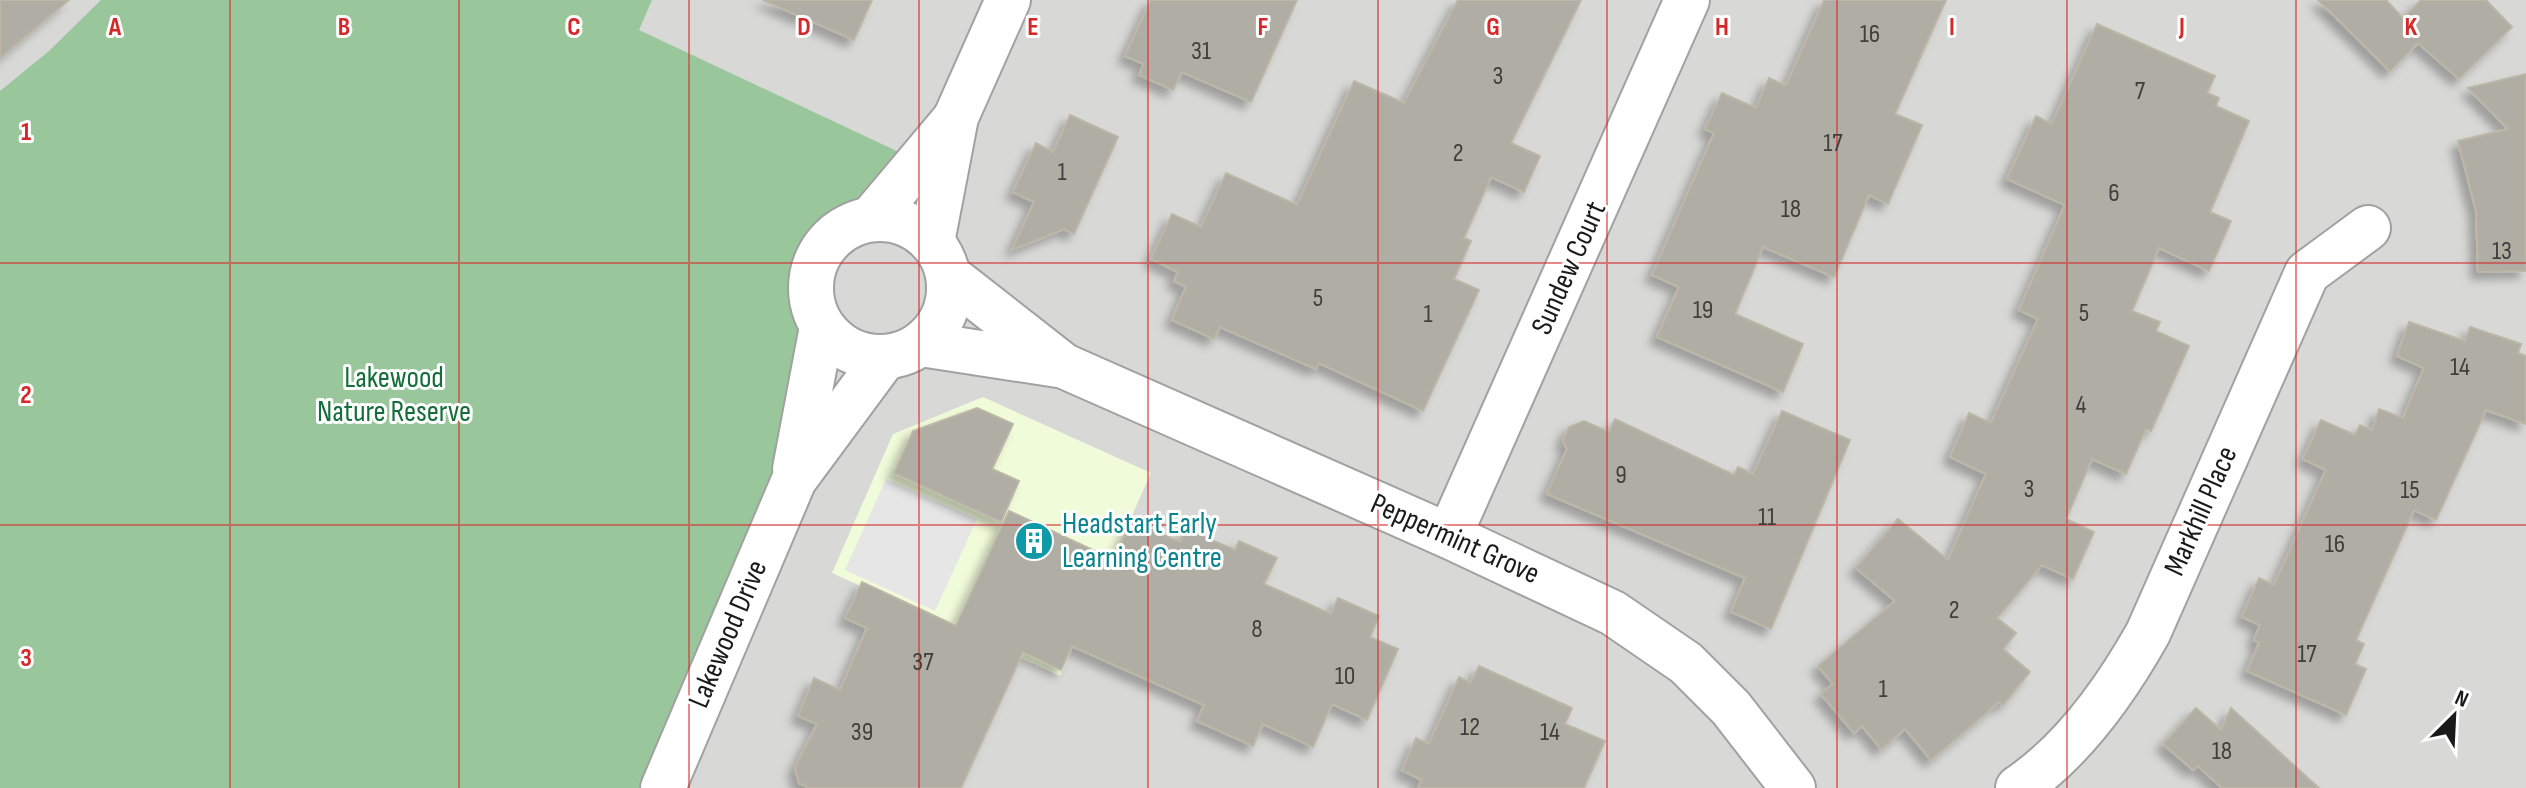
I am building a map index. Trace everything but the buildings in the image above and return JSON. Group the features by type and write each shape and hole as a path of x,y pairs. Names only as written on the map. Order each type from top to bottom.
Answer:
{"street":[{"path":"871,219 956,117 1008,0"},
{"name":"Sundew Court","path":"1449,536 1687,0"},
{"path":"940,259 915,228 893,220 871,219 839,232 816,259 811,293 822,327 839,344 861,354 903,350 944,314 940,259 956,117"},
{"name":"Markhill Place","path":"2018,788 2076,735 2129,667 2148,633 2307,273 2368,228"},
{"name":"Peppermint Grove","path":"940,259 1064,366 1558,585 1652,638 1686,663 1731,708 1793,788"},
{"name":"Lakewood Drive","path":"663,788 794,480 822,327"},
{"name":"Peppermint Grove","path":"903,350 1064,366"},
{"name":"Lakewood Drive","path":"794,480 903,350"}],"shaded area":[{"path":"0,0 2526,0 2526,788 0,788"},
{"path":"983,397 1151,473 1060,676 832,573 893,434"},
{"path":"886,479 977,519 935,611 845,570"}],"green space":[{"name":"Lakewood Nature Reserve","path":"101,0 652,0 639,30 918,161 880,209 845,228 823,249 817,260 813,272 813,299 822,327 794,480 663,788 0,788 0,91 49,51"}],"place":[{"name":"Headstart Early Learning Centre","path":"1034,541"}]}
